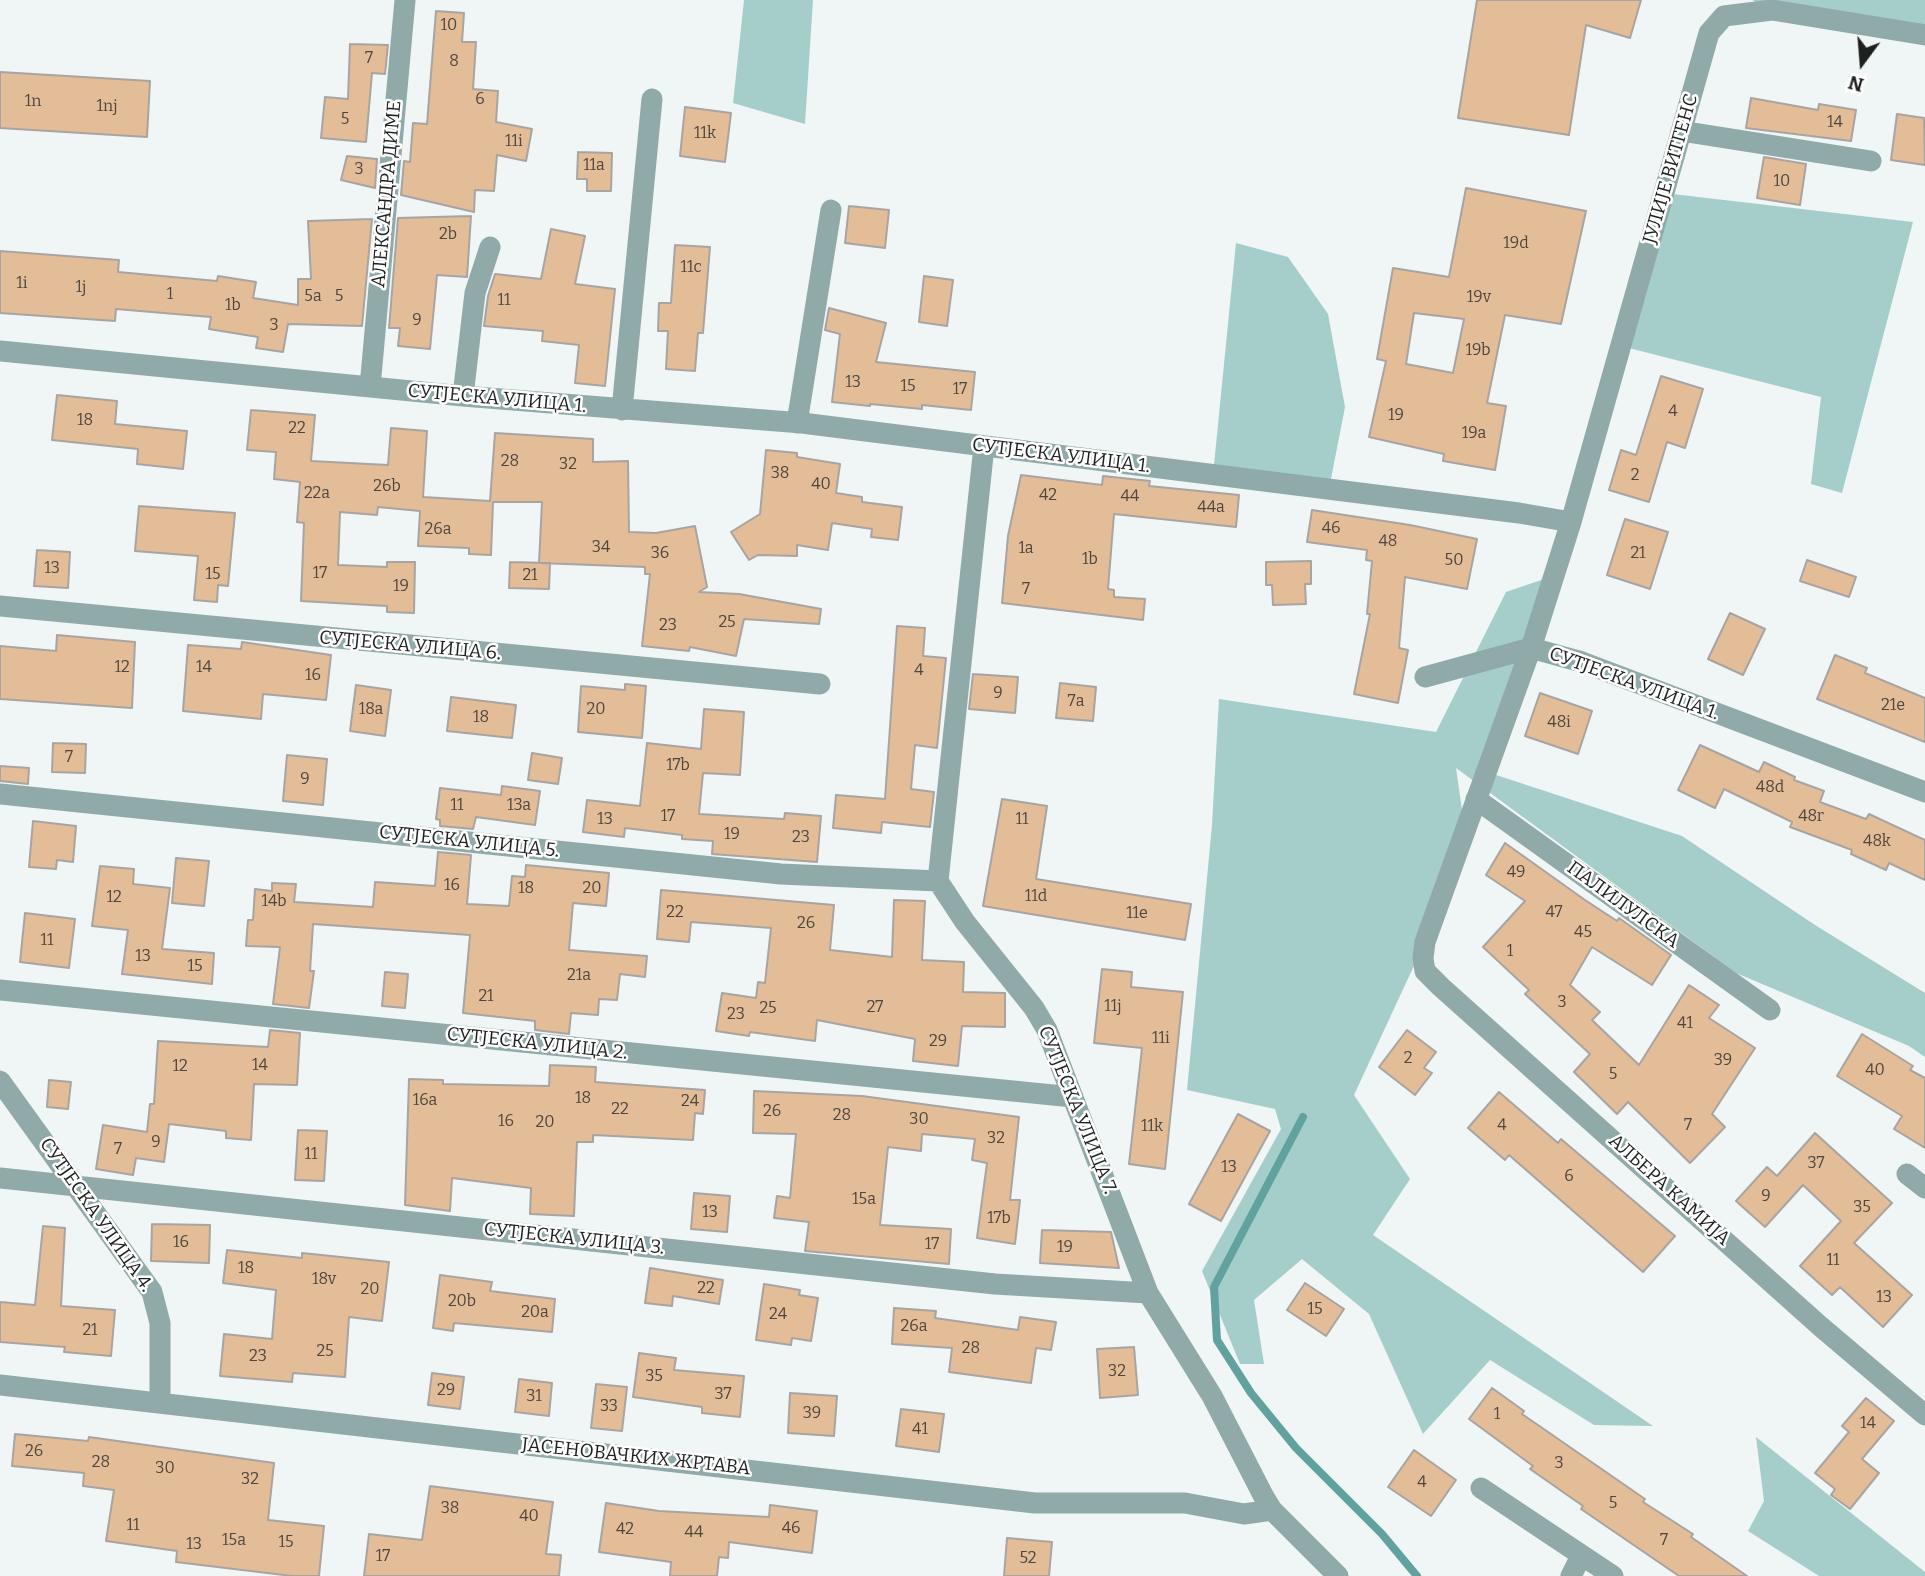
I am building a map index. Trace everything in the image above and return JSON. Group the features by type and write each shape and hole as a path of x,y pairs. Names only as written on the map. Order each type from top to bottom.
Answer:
{"street":[{"name":"АЛЕКСАНДРА ДИМЕ","path":"370,387 405,0"},
{"name":"ЈУЛИЈЕ ВИТГЕНС","path":"1571,522 1709,33 1724,16 1773,10 1925,35"},
{"path":"622,410 652,99"},
{"path":"1681,131 1871,161"},
{"path":"797,423 831,210"},
{"path":"463,396 475,293 490,247"},
{"name":"СУТЈЕСКА УЛИЦА 1.","path":"0,351 463,396 797,423 1519,513 1571,522 1531,648 1582,662 1925,792"},
{"path":"938,881 984,446"},
{"name":"СУТЈЕСКА УЛИЦА 6.","path":"0,606 820,684"},
{"path":"1424,677 1531,648"},
{"path":"1476,799 1531,648"},
{"name":"СУТЈЕСКА УЛИЦА 5.","path":"0,794 781,874 938,881"},
{"name":"АЛБЕРА КАМИЈА","path":"1476,799 1425,942 1425,971 1810,1317 1925,1415"},
{"name":"ПАЛИЛУЛСКА","path":"1476,799 1770,1010"},
{"name":"СУТЈЕСКА УЛИЦА 7.","path":"938,881 965,922 1034,1008 1067,1074 1073,1097 1148,1293 1212,1396 1272,1510 1338,1576"},
{"name":"СУТЈЕСКА УЛИЦА 2.","path":"0,990 1073,1097"},
{"name":"СУТЈЕСКА УЛИЦА 4.","path":"0,1081 152,1292 159,1308 160,1402"},
{"path":"1907,1174 1925,1188"},
{"name":"СУТЈЕСКА УЛИЦА 3.","path":"0,1178 981,1282 1148,1293"},
{"name":"ЈАСЕНОВАЧКИХ ЖРТАВА","path":"0,1385 1035,1503 1185,1503 1244,1514 1272,1510"},
{"path":"1480,1488 1613,1576"},
{"path":"1571,1576 1581,1556"}],"shaded area":[{"path":"744,0 813,0 805,124 733,103"},
{"path":"1752,0 1925,0 1925,35 1773,10"},
{"path":"1664,193 1913,222 1842,493 1811,484 1821,397 1621,346"},
{"path":"1236,243 1288,257 1328,314 1345,407 1329,489 1213,475"},
{"path":"1553,576 1487,772 1682,836 1815,925 1925,993 1925,1057 1909,1046 1736,973 1456,768 1465,831 1425,942 1354,1095 1410,1179 1373,1235 1653,1426 1594,1425 1490,1360 1423,1434 1369,1314 1302,1259 1254,1300 1264,1364 1240,1364 1202,1271 1281,1129 1275,1109 1187,1090 1212,825 1219,699 1436,732 1506,592"},
{"path":"1756,1437 1925,1572 1925,1576 1819,1576 1748,1531 1764,1501"}],"building":[{"path":"1477,0 1641,0 1630,38 1586,25 1569,135 1458,118"},
{"path":"436,11 464,13 462,42 476,42 473,89 498,91 496,122 532,129 526,161 497,155 494,191 475,190 474,212 401,195 404,161 410,162 413,123 427,124"},
{"path":"350,44 388,45 385,74 372,73 366,142 321,138 325,97 348,99"},
{"path":"0,72 150,81 147,137 0,128"},
{"path":"1751,98 1818,110 1819,104 1856,110 1851,141 1746,128"},
{"path":"685,107 731,113 725,162 680,156"},
{"path":"1897,114 1924,118 1925,165 1891,160"},
{"path":"578,152 612,153 611,191 587,191 587,179 577,179"},
{"path":"347,156 377,159 375,188 341,180"},
{"path":"1764,157 1806,164 1800,205 1757,198"},
{"path":"1466,188 1586,211 1561,324 1505,315 1487,403 1506,406 1495,470 1443,461 1444,454 1369,437 1386,361 1377,359 1393,268 1449,277","holes":["1414,313 1464,319 1453,373 1406,364"]},
{"path":"849,206 889,210 885,248 845,243"},
{"path":"471,216 467,277 437,275 430,349 398,346 400,328 389,328 398,218"},
{"path":"372,219 362,326 288,324 283,352 256,348 258,337 209,329 211,317 116,309 115,321 0,313 0,251 119,260 118,272 217,281 218,276 256,282 253,298 298,305 298,279 311,279 308,221"},
{"path":"551,229 585,236 575,284 615,289 605,386 575,383 579,345 542,341 543,331 484,326 488,296 495,274 541,279"},
{"path":"675,245 710,247 703,333 698,333 695,371 666,369 668,331 658,331 659,303 671,303"},
{"path":"924,276 953,280 947,326 919,322"},
{"path":"829,308 886,323 876,362 975,372 971,410 922,405 922,409 832,402 840,334 825,330"},
{"path":"1661,376 1703,389 1685,448 1667,442 1649,502 1609,490 1621,450 1636,455"},
{"path":"57,395 117,401 115,424 187,431 183,469 137,464 138,449 52,440"},
{"path":"251,410 315,415 311,461 388,465 391,428 427,431 423,497 490,501 495,433 593,439 593,462 628,461 629,532 656,533 695,526 707,587 699,592 739,594 821,609 819,624 744,619 736,656 690,647 689,651 642,646 650,574 645,574 645,567 539,563 542,502 493,502 491,555 469,554 469,548 418,546 420,511 378,507 377,515 340,512 338,565 387,567 387,562 415,562 414,613 387,612 387,606 301,601 304,523 297,522 300,482 274,479 276,452 247,450"},
{"path":"766,450 797,453 797,457 840,464 836,493 862,497 862,502 902,507 898,540 871,537 872,529 832,523 828,550 797,545 797,556 758,555 749,560 731,532 760,514"},
{"path":"1021,475 1102,485 1103,476 1150,481 1149,486 1239,495 1236,527 1114,514 1108,589 1114,590 1114,597 1145,599 1143,620 1002,603 1008,536"},
{"path":"139,506 235,513 228,586 218,585 217,602 194,600 198,556 135,551"},
{"path":"1312,510 1410,525 1477,539 1467,589 1405,577 1399,648 1408,650 1398,703 1354,694 1370,614 1367,614 1372,561 1366,560 1367,550 1307,542"},
{"path":"1625,519 1668,532 1650,589 1607,575"},
{"path":"37,550 70,552 68,588 34,586"},
{"path":"1807,560 1856,577 1849,597 1800,581"},
{"path":"1311,561 1311,584 1305,584 1306,604 1273,605 1272,585 1266,585 1266,562"},
{"path":"510,562 550,563 549,589 509,588"},
{"path":"1730,613 1765,629 1743,675 1708,659"},
{"path":"897,626 925,628 923,656 946,658 937,748 915,745 911,789 934,792 930,827 882,822 881,833 833,828 836,795 885,799"},
{"path":"57,635 135,642 132,708 0,699 0,646 56,651"},
{"path":"242,642 331,655 326,700 263,694 261,719 183,711 188,645 241,649"},
{"path":"1835,655 1867,668 1865,673 1925,698 1925,742 1817,699"},
{"path":"973,674 1018,677 1015,713 969,709"},
{"path":"1060,683 1096,687 1093,721 1056,718"},
{"path":"625,684 646,686 642,738 578,732 581,686 625,690"},
{"path":"356,685 391,690 385,736 350,731"},
{"path":"1540,693 1592,711 1578,754 1525,736"},
{"path":"451,697 516,705 512,738 447,731"},
{"path":"704,709 744,712 740,775 703,773 699,814 784,819 785,813 821,816 817,862 712,854 713,841 682,839 682,835 625,828 624,837 583,832 587,800 640,806 647,743 701,749"},
{"path":"53,743 86,744 85,773 52,772"},
{"path":"1700,745 1759,772 1764,762 1795,777 1794,780 1824,791 1820,802 1866,819 1869,814 1925,840 1925,880 1889,863 1886,870 1851,854 1852,850 1790,827 1792,822 1724,789 1715,808 1678,790"},
{"path":"532,753 562,758 558,784 528,780"},
{"path":"287,755 327,759 323,805 283,801"},
{"path":"0,766 29,768 28,784 0,781"},
{"path":"502,786 540,791 535,825 476,817 473,829 440,826 440,820 436,819 440,788 501,795"},
{"path":"1002,799 1047,806 1036,879 1191,904 1185,940 983,906"},
{"path":"33,821 76,826 73,862 57,860 56,869 29,867"},
{"path":"1505,843 1585,900 1617,921 1619,918 1671,955 1652,985 1592,947 1570,985 1600,1012 1592,1020 1639,1065 1689,985 1719,1005 1709,1018 1755,1048 1712,1114 1725,1127 1690,1163 1628,1102 1617,1114 1574,1072 1590,1054 1525,994 1529,990 1483,947 1525,901 1486,875"},
{"path":"438,852 471,855 467,904 509,906 512,876 525,877 526,865 609,873 606,906 573,903 569,950 647,956 645,977 620,974 617,1000 599,999 598,1015 571,1013 569,1034 535,1030 535,1021 463,1013 470,935 313,924 310,971 314,971 309,1008 273,1004 280,947 246,946 248,920 253,920 255,889 272,891 272,883 296,884 294,902 373,907 375,882 435,886"},
{"path":"176,858 209,861 204,906 172,903"},
{"path":"100,866 134,869 133,884 170,888 162,949 214,953 212,984 122,974 128,930 92,926"},
{"path":"661,890 834,905 830,950 892,957 894,900 925,901 922,960 964,962 963,992 1005,993 1005,1027 962,1026 958,1066 913,1061 915,1039 817,1020 815,1041 750,1032 749,1036 716,1031 722,993 756,998 758,982 765,983 771,928 691,922 689,942 657,939"},
{"path":"25,913 75,919 69,968 20,962"},
{"path":"1102,969 1132,972 1131,987 1183,992 1165,1169 1129,1164 1142,1048 1094,1043"},
{"path":"385,972 408,974 405,1008 382,1006"},
{"path":"270,1030 300,1033 297,1085 254,1084 251,1140 226,1138 226,1131 169,1124 164,1162 136,1158 133,1175 96,1169 103,1125 147,1132 150,1104 154,1104 158,1041 268,1047"},
{"path":"1407,1030 1436,1052 1424,1068 1432,1073 1415,1095 1379,1067"},
{"path":"1862,1034 1913,1066 1910,1070 1925,1078 1925,1148 1894,1129 1902,1116 1837,1076"},
{"path":"550,1065 596,1067 595,1082 705,1090 703,1114 695,1113 693,1140 593,1135 593,1142 577,1142 574,1216 530,1214 531,1188 452,1178 450,1211 405,1205 409,1079 443,1080 443,1084 549,1086"},
{"path":"49,1080 71,1082 68,1109 47,1107"},
{"path":"754,1091 862,1096 1019,1117 1010,1200 1020,1200 1015,1244 977,1238 987,1163 972,1160 975,1139 922,1134 921,1151 888,1147 880,1225 951,1229 949,1264 805,1251 809,1222 774,1218 777,1196 790,1198 796,1134 753,1133"},
{"path":"1499,1092 1558,1143 1561,1139 1675,1236 1643,1272 1509,1155 1505,1160 1468,1128"},
{"path":"1238,1114 1270,1131 1221,1221 1189,1204"},
{"path":"298,1130 327,1131 324,1181 295,1180"},
{"path":"1815,1133 1892,1203 1854,1243 1912,1295 1883,1327 1840,1287 1832,1295 1800,1266 1841,1221 1803,1185 1765,1227 1736,1201 1767,1167 1777,1176"},
{"path":"694,1193 730,1196 727,1232 691,1229"},
{"path":"152,1224 210,1225 209,1263 151,1261"},
{"path":"43,1226 65,1228 61,1306 115,1310 111,1356 64,1352 65,1347 0,1342 0,1302 35,1305"},
{"path":"1042,1230 1111,1232 1119,1268 1040,1263"},
{"path":"227,1250 302,1258 302,1253 389,1262 382,1321 349,1317 345,1377 293,1373 292,1382 220,1376 224,1334 272,1339 276,1290 223,1283"},
{"path":"650,1268 723,1280 719,1304 673,1296 672,1306 645,1303"},
{"path":"440,1275 492,1282 490,1291 555,1299 552,1332 454,1323 453,1331 433,1328"},
{"path":"1305,1283 1344,1309 1326,1336 1287,1310"},
{"path":"764,1284 800,1290 799,1295 818,1298 811,1341 792,1338 791,1345 756,1340"},
{"path":"894,1308 936,1311 935,1318 1018,1330 1020,1317 1056,1322 1051,1350 1036,1348 1031,1383 949,1372 952,1348 892,1344"},
{"path":"1134,1347 1138,1395 1100,1398 1097,1349"},
{"path":"639,1353 676,1358 674,1370 744,1376 740,1417 702,1413 702,1407 633,1397"},
{"path":"432,1373 464,1377 460,1409 428,1405"},
{"path":"519,1379 552,1383 549,1416 515,1412"},
{"path":"596,1384 627,1387 622,1431 591,1428"},
{"path":"1492,1388 1524,1411 1522,1414 1645,1499 1643,1502 1693,1534 1691,1537 1747,1576 1679,1576 1581,1509 1583,1506 1530,1469 1533,1466 1469,1419"},
{"path":"790,1393 837,1396 834,1436 788,1433"},
{"path":"1866,1398 1894,1421 1862,1459 1879,1473 1850,1509 1831,1495 1835,1489 1815,1473 1849,1432 1842,1426"},
{"path":"901,1409 944,1414 939,1452 896,1446"},
{"path":"15,1434 88,1441 89,1437 274,1463 268,1520 324,1526 319,1576 292,1576 176,1562 177,1551 106,1541 114,1490 83,1486 84,1473 12,1466"},
{"path":"1414,1450 1456,1480 1431,1516 1388,1487"},
{"path":"430,1486 553,1502 546,1554 561,1555 559,1576 364,1576 369,1534 422,1540"},
{"path":"606,1503 659,1511 769,1517 770,1505 817,1511 812,1553 729,1542 728,1558 719,1557 717,1576 670,1576 671,1562 599,1552"},
{"path":"1007,1538 1052,1542 1049,1576 1004,1576"}],"waterway":[{"path":"1303,1117 1214,1287 1217,1340 1251,1393 1296,1448 1382,1534 1417,1576"}]}
